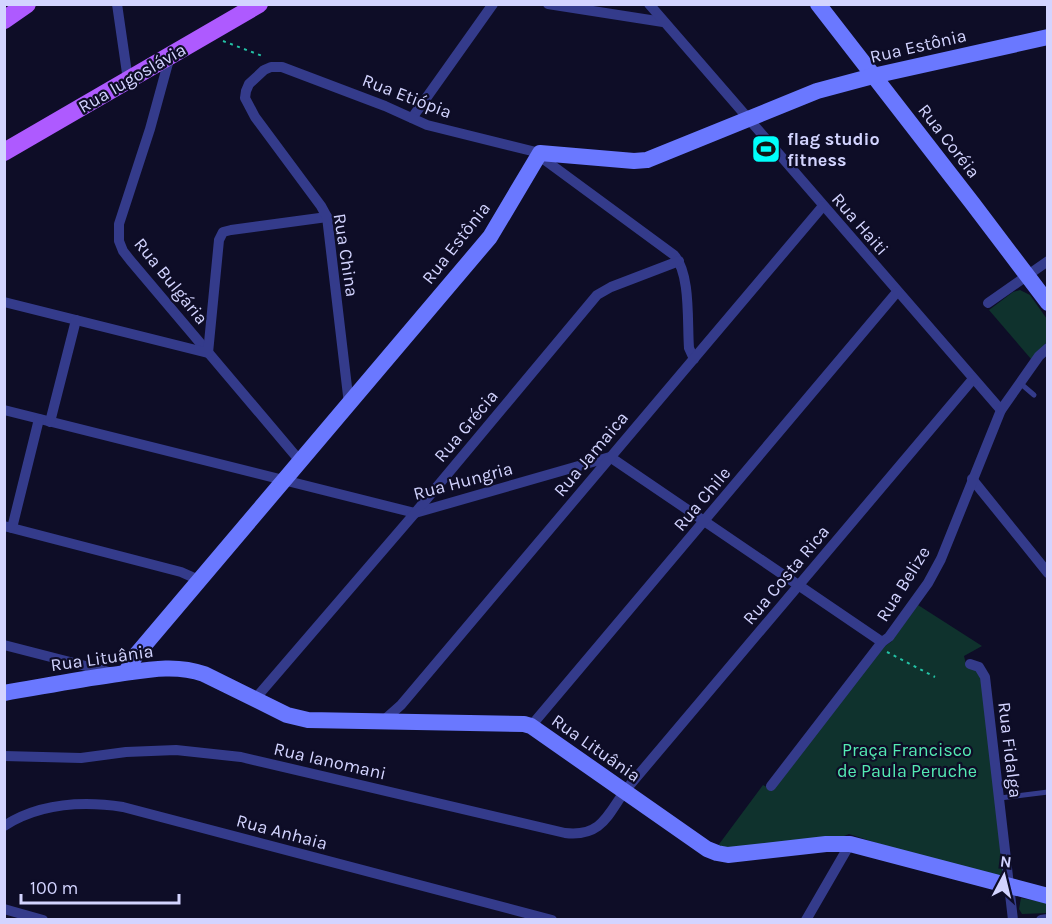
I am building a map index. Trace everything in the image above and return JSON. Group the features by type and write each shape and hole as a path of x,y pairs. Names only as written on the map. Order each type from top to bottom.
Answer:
{"main road":[{"path":"4,20 27,4"},
{"name":"Rua Iugoslávia","path":"4,152 259,4"}],"street":[{"path":"117,4 124,67 128,80"},
{"path":"412,118 493,4"},
{"path":"548,4 663,22"},
{"name":"Rua Haiti","path":"649,4 1001,410"},
{"name":"Rua Coréia","path":"818,4 1047,303"},
{"name":"Rua Estônia","path":"122,673 490,237 539,154 640,161 749,119 806,94 873,76 1047,37"},
{"name":"Rua Bulgária","path":"170,56 150,129 119,224 119,241 123,251 300,461"},
{"name":"Rua Etiópia","path":"264,70 282,67 296,71 427,125 539,154 679,261"},
{"name":"Rua China","path":"264,70 246,91 245,98 248,106 327,217 349,404"},
{"name":"Rua Jamaica","path":"383,721 401,705 823,206"},
{"path":"4,302 208,353 221,235 231,230 327,217"},
{"path":"679,261 684,276 689,348 694,359"},
{"name":"Rua Grécia","path":"255,699 415,513 597,295 611,287 679,261"},
{"path":"988,303 1047,261"},
{"name":"Rua Chile","path":"531,726 897,292"},
{"path":"76,320 8,527 181,572 199,580"},
{"name":"Rua Belize","path":"771,786 880,645 890,637 935,571 1001,410 1047,348"},
{"name":"Rua Costa Rica","path":"624,792 973,379"},
{"name":"Rua Hungria","path":"4,410 415,513 610,458"},
{"path":"610,458 799,585 880,645"},
{"path":"972,479 1047,573"},
{"path":"4,645 122,673"},
{"name":"Rua Fidalga","path":"970,664 979,667 985,677 1013,920"},
{"name":"Rua Lituânia","path":"4,693 159,668 193,670 295,718 516,723 531,726 717,854 728,855 815,845 850,844 1047,896"},
{"name":"Rua Ianomani","path":"4,756 81,758 152,750 203,751 574,834 583,834 596,829 624,792"},
{"name":"Rua Anhaia","path":"4,826 57,806 78,803 123,807 552,920"},
{"path":"806,920 850,844"},
{"path":"4,909 44,920"},
{"path":"1041,920 1047,919"}],"lane":[{"path":"1020,383 1035,395"},
{"path":"1000,798 1047,792"}],"path":[{"path":"222,40 266,58"},
{"path":"880,645 935,677"}],"green space":[{"path":"1020,290 1030,295 1047,319 1047,342 1031,359 989,310 1013,292"},
{"name":"Praça Francisco de Paula Peruche","path":"918,605 982,646 964,656 966,664 984,673 1011,887 849,834 735,849 717,847 763,785 772,790"},
{"path":"1021,898 1047,903 1047,913 1022,914 1019,909"}],"place":[{"name":"flag studio fitness","path":"766,149"}]}
